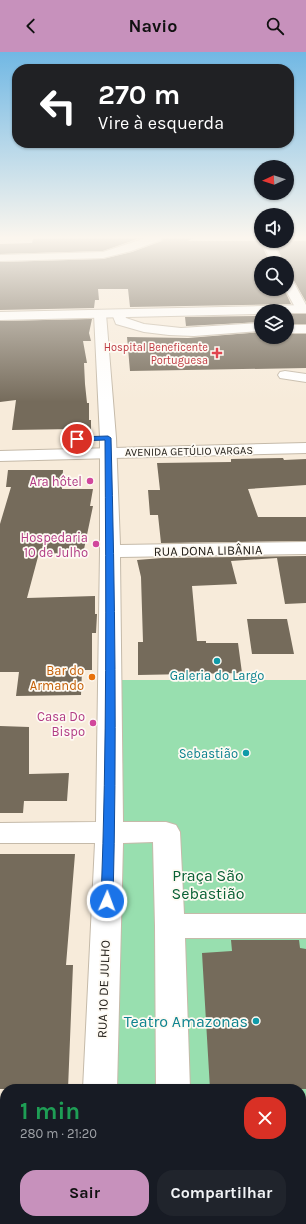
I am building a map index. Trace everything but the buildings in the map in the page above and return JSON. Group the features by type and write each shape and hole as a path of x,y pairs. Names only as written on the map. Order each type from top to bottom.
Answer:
{"street":[{"path":"0,316 304,309 294,293"},
{"name":"RUA 10 DE JULHO","path":"100,314 108,445 110,551 109,831 100,1084"},
{"path":"118,314 121,321 134,326 154,330 218,330 254,327"},
{"path":"294,328 306,329"},
{"path":"286,375 306,378"},
{"name":"AVENIDA GETÚLIO VARGAS","path":"0,456 108,445 306,435"},
{"name":"AVENIDA GETÚLIO VARGAS","path":"0,441 108,445 306,448"},
{"name":"RUA DONA LIBÂNIA","path":"110,551 306,548"},
{"path":"0,833 109,831 166,832 170,926 173,1084"},
{"path":"170,926 306,926"}],"green space":[{"name":"Praça São Sebastião","path":"108,680 306,680 306,1084 110,1084"}],"place":[{"name":"Hospital Beneficente Portuguesa","path":"217,353"},
{"name":"Ara hôtel","path":"90,481"},
{"name":"Hospedaria 10 de Julho","path":"96,544"},
{"name":"Galeria do Largo","path":"217,661"},
{"name":"Bar do Armando","path":"92,677"},
{"name":"Casa Do Bispo","path":"93,723"},
{"name":"Sebastião","path":"246,753"},
{"name":"Teatro Amazonas","path":"256,1021"}],"route":[{"path":"77,439 108,438 110,551 110,816 107,901"}]}
